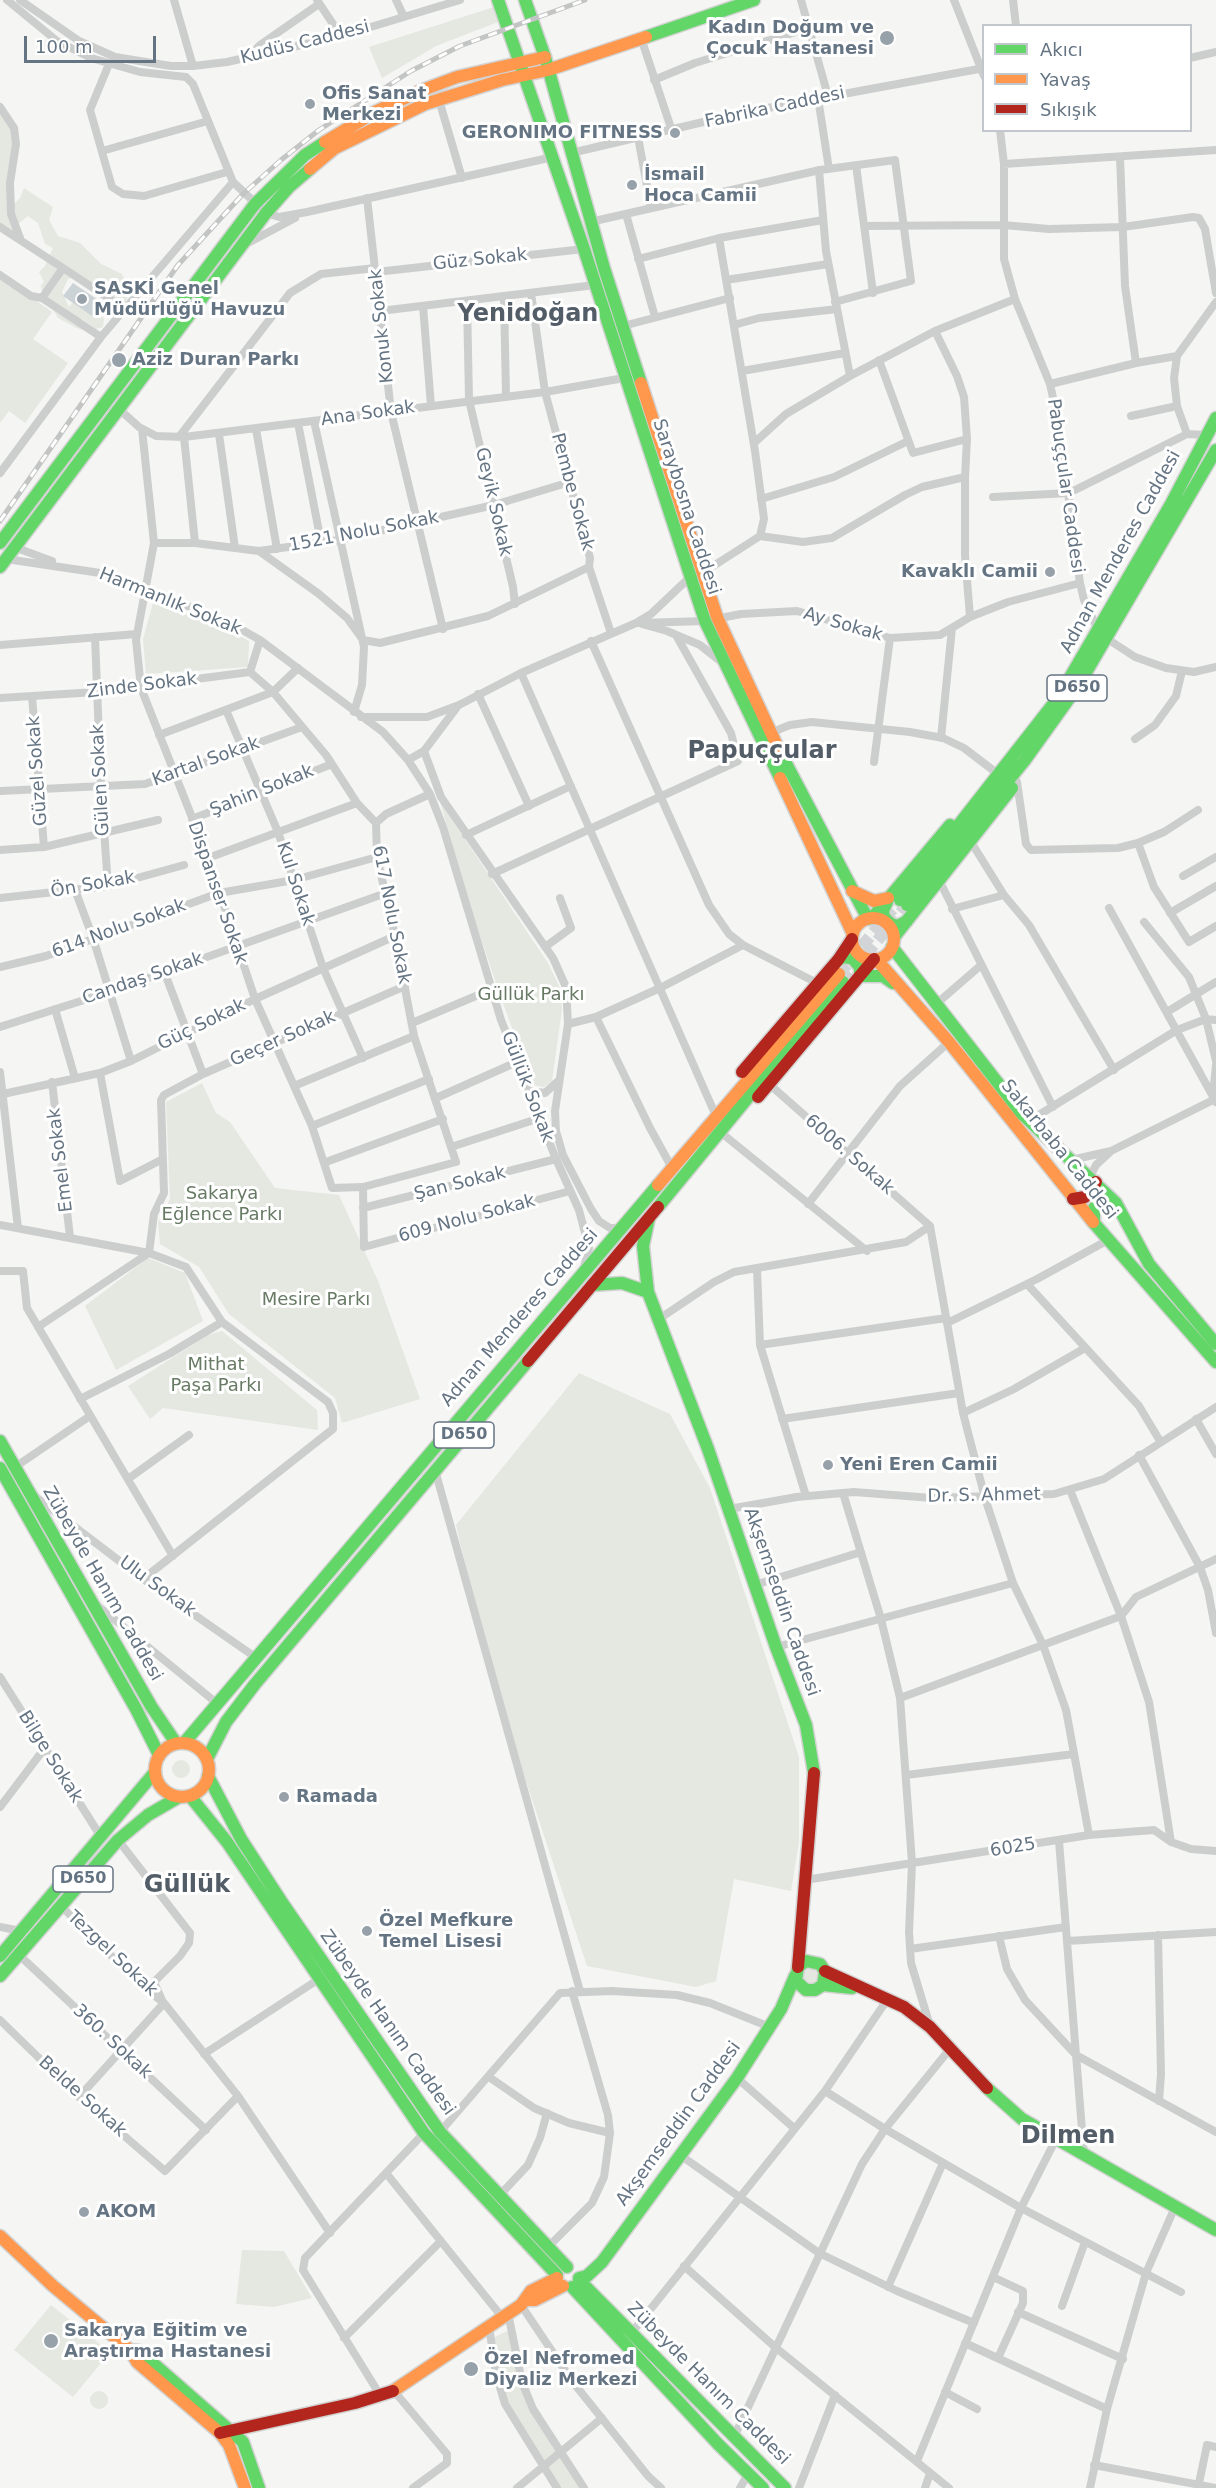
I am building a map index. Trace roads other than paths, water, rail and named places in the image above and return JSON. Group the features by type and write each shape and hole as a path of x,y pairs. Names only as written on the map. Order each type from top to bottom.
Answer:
{"main road":[{"name":"Saraybosna Caddesi","path":"498,0 584,249 689,578 705,621 825,871 853,937"},
{"name":"Saraybosna Caddesi","path":"525,0 545,57 590,222 717,616 770,733 852,891 870,919"},
{"path":"2,560 120,410 266,213 304,173 335,148 384,122 439,100 548,70 754,0"},
{"path":"14,547 0,541 255,204 276,180 305,155 375,112 457,77 545,57"},
{"name":"Adnan Menderes Caddesi","path":"898,901 1025,760 1078,686 1102,634 1216,418"},
{"name":"Adnan Menderes Caddesi","path":"898,901 1058,698 1102,634 1216,450"},
{"path":"898,901 858,924 853,937 838,960 726,1092 722,1115 747,1108 875,959 888,953 910,919 1017,782 1025,760"},
{"path":"852,891 874,901 898,901"},
{"path":"898,901 883,911 884,917 891,924 898,926 910,919"},
{"path":"870,919 886,923 893,942"},
{"path":"853,937 857,952 875,959"},
{"name":"Sakarbaba Caddesi","path":"893,942 935,1005 1029,1121 1116,1203 1149,1264 1214,1338"},
{"path":"838,960 844,957 853,959 860,967 860,976"},
{"name":"Sakarbaba Caddesi","path":"875,959 949,1042 1073,1200 1110,1239 1216,1362"},
{"path":"860,976 883,976 906,992"},
{"name":"Adnan Menderes Caddesi","path":"180,1743 219,1705 426,1455 672,1168 722,1115 841,978"},
{"name":"Adnan Menderes Caddesi","path":"207,1760 226,1722 255,1684 649,1218 719,1131 722,1115"},
{"path":"1073,1200 1085,1197 1093,1180"},
{"path":"1094,1222 1094,1208 1103,1201 1116,1203"},
{"name":"Akşemseddin Caddesi","path":"523,2302 531,2291 569,2278 587,2276 603,2259 736,2078 782,2009 797,1972 802,1937 815,1780 806,1725 648,1292 643,1253 649,1218"},
{"path":"592,1286 622,1283 648,1292"},
{"name":"Zübeyde Hanım Caddesi","path":"0,1441 151,1706 180,1743"},
{"name":"Zübeyde Hanım Caddesi","path":"1,1474 131,1699 159,1755"},
{"path":"0,1956 154,1772 159,1755 180,1743 196,1746 207,1760 208,1776 199,1791 184,1797 165,1792 159,1785 154,1772"},
{"name":"Zübeyde Hanım Caddesi","path":"208,1776 227,1816 271,1886 440,2132 547,2247 569,2278 633,2331 785,2488"},
{"name":"Zübeyde Hanım Caddesi","path":"184,1797 227,1842 424,2133 569,2278 763,2488"},
{"name":"D650","path":"0,1976 118,1840 148,1815 184,1797"},
{"path":"802,1937 815,1961 825,1971 860,1989 904,2007 930,2027 994,2096 1022,2119 1216,2229"},
{"path":"815,1961 806,1961 797,1972 798,1985 806,1990 815,1990 823,1985 860,1989"},
{"path":"823,1985 825,1971"},
{"path":"782,2009 806,1990"},
{"path":"0,2236 53,2286 130,2350 137,2362 225,2431 243,2442 257,2488"},
{"path":"225,2431 355,2403 394,2391 523,2302"},
{"path":"225,2431 245,2488"}],"street":[{"path":"7,0 57,41 109,64 140,72 186,77 193,84 227,172 234,183 266,213 279,217 552,157"},
{"name":"Kudüs Caddesi","path":"20,0 79,42 115,57 171,66 193,66 250,56 340,36 460,0"},
{"path":"174,0 193,66"},
{"path":"396,0 404,17"},
{"path":"801,0 828,96"},
{"path":"954,0 982,69"},
{"path":"1014,0 1016,24"},
{"path":"250,56 260,45 318,2 340,36"},
{"path":"654,80 695,63 809,28"},
{"path":"641,38 672,131"},
{"path":"1192,58 1216,52"},
{"path":"109,64 90,110 112,187 123,194 144,196 227,172"},
{"name":"Fabrika Caddesi","path":"571,153 828,96 982,71"},
{"path":"818,98 829,169"},
{"path":"439,100 462,178"},
{"path":"0,107 14,128 16,144 10,183 11,214 20,238"},
{"path":"102,151 208,121"},
{"name":"Pabuççular Caddesi","path":"1000,132 1004,165 1004,259 1015,300 1050,384 1069,493 1080,583 1084,600 1102,634"},
{"path":"638,137 651,208"},
{"path":"1004,165 1216,150"},
{"path":"1120,157 1125,286 1136,363"},
{"path":"590,222 819,170 895,160 911,281 836,305 759,318 734,325"},
{"path":"855,165 873,293"},
{"path":"819,170 828,264 849,376"},
{"path":"0,473 102,337 234,183"},
{"name":"Konuk Sokak","path":"367,198 391,411 442,629"},
{"path":"239,247 307,212"},
{"path":"626,214 655,317"},
{"path":"864,226 1003,225 1048,229 1123,226 1199,218 1205,229 1216,292"},
{"path":"638,259 719,238 823,220"},
{"path":"0,227 125,309"},
{"path":"719,238 754,442 764,519 760,536"},
{"name":"Güz Sokak","path":"182,437 290,293 321,274 584,249"},
{"path":"726,280 828,264"},
{"path":"42,298 63,268"},
{"path":"0,275 31,296 42,298 102,337"},
{"path":"380,311 595,285"},
{"name":"Pembe Sokak","path":"363,640 380,643 488,616 589,567 590,558 545,392 531,293"},
{"path":"504,296 506,396"},
{"path":"623,326 730,298"},
{"path":"754,442 786,414 849,376 935,331 1015,300"},
{"name":"Geyik Sokak","path":"467,301 469,400 515,604"},
{"path":"1187,434 1177,406 1174,378 1177,356 1216,302"},
{"path":"423,306 431,406"},
{"path":"935,331 957,376 964,397 968,440 965,477 970,617"},
{"path":"742,371 845,353"},
{"path":"1050,384 1136,363 1177,356"},
{"path":"879,360 913,453 968,440"},
{"name":"Ana Sokak","path":"120,410 142,429 156,436 182,437 545,392 624,378"},
{"path":"1131,416 1177,406"},
{"path":"314,422 363,640 362,685 358,714 390,719 426,717 459,705 521,673 636,623 651,614 689,578 704,572 760,536 803,542 832,538 904,495 922,487 965,477"},
{"path":"298,423 321,542"},
{"name":"Dispanser Sokak","path":"142,429 154,543 147,591 137,633 141,688 208,858 236,948 255,999 312,1126 326,1162 332,1188 363,1187"},
{"path":"256,429 277,549"},
{"path":"219,434 235,548"},
{"path":"993,497 1069,493 1187,434 1207,435"},
{"path":"182,437 195,543"},
{"path":"761,499 834,477 908,441"},
{"name":"1521 Nolu Sokak","path":"154,543 195,543 259,551 339,540 494,505 570,482"},
{"name":"Harmanlık Sokak","path":"14,547 60,565"},
{"path":"259,551 320,594 347,618 363,640"},
{"name":"Harmanlık Sokak","path":"2,560 60,565 108,574 228,622 260,640 383,732 408,760"},
{"path":"589,567 611,633"},
{"name":"Ay Sokak","path":"705,621 717,616 797,611 890,639 940,635 970,617 1008,602 1080,583"},
{"path":"636,623 705,621"},
{"path":"636,623 700,645 725,664"},
{"path":"941,738 952,628"},
{"path":"0,645 137,633"},
{"path":"1102,634 1135,657 1166,668 1194,672 1216,666"},
{"path":"492,874 738,761 731,733 676,635"},
{"name":"Gülen Sokak","path":"95,637 103,831 108,886"},
{"path":"874,762 890,639"},
{"path":"250,672 260,640"},
{"path":"591,641 709,905 729,934 743,945 818,984"},
{"path":"159,735 273,692 298,668"},
{"path":"1135,738 1155,725 1176,696 1182,670"},
{"name":"Zinde Sokak","path":"0,698 141,688 250,672"},
{"name":"617 Nolu Sokak","path":"250,672 273,692 332,764 357,802 376,823 377,857 396,936 414,1036 456,1162 363,1187"},
{"path":"521,673 660,988 722,1115"},
{"path":"478,694 529,806"},
{"name":"Güzel Sokak","path":"32,696 44,847"},
{"path":"408,760 424,751 459,705"},
{"name":"Kul Sokak","path":"226,710 278,832 323,968 363,1058"},
{"path":"426,717 435,723 436,733"},
{"path":"383,732 390,719"},
{"path":"770,733 790,725 812,722 941,738 964,748 1002,770"},
{"name":"Kartal Sokak","path":"0,791 145,784 302,727"},
{"name":"Güllük Sokak","path":"424,751 441,797 492,874 553,958 566,987 568,1024 555,1111 556,1131 563,1155 576,1183 599,1221 610,1228 621,1228"},
{"name":"Güllük Sokak","path":"408,760 429,794 443,827 490,990 587,1232 589,1248 580,1278"},
{"name":"Şahin Sokak","path":"192,819 332,764"},
{"path":"1017,782 1026,844 1031,849 1118,848 1138,843 1164,832 1198,810"},
{"path":"466,836 571,786"},
{"path":"376,823 386,814 429,794"},
{"path":"208,858 357,802"},
{"path":"0,850 44,847 103,831 158,820"},
{"path":"971,842 1004,895 1029,925 1114,1070"},
{"path":"1138,843 1154,887 1189,942 1216,926"},
{"name":"614 Nolu Sokak","path":"0,967 46,956 219,893 294,880 377,857"},
{"path":"1183,876 1216,857"},
{"name":"Ön Sokak","path":"0,898 108,886 184,865"},
{"path":"940,882 980,966 1053,1107"},
{"path":"1170,913 1216,886"},
{"path":"75,890 93,938 131,1061"},
{"name":"Candaş Sokak","path":"0,1027 236,948 386,893"},
{"path":"952,909 1004,895"},
{"path":"545,947 571,928 560,898"},
{"path":"1109,908 1215,1098"},
{"path":"1144,922 1189,977 1197,994 1206,1019 1216,1063 1215,1098"},
{"name":"Güç Sokak","path":"3,1094 100,1072 131,1061 255,999 396,936"},
{"path":"568,1024 596,1017 660,988 743,945"},
{"path":"935,1005 980,966"},
{"path":"164,971 203,1074"},
{"path":"1167,1012 1216,982"},
{"name":"Geçer Sokak","path":"161,1160 161,1100 164,1095 203,1074 405,986"},
{"path":"412,1023 490,990"},
{"path":"56,1009 75,1078"},
{"path":"596,1017 672,1168"},
{"path":"1029,1121 1178,1030 1206,1019 1216,1020"},
{"path":"294,1086 414,1036"},
{"path":"808,1204 900,1086 949,1042"},
{"path":"436,1098 517,1062"},
{"path":"0,1072 18,1228"},
{"path":"38,1327 149,1253 154,1214 164,1193 161,1160 120,1181 100,1072"},
{"path":"530,1091 545,1093 553,1088 560,1077"},
{"path":"312,1126 429,1078"},
{"name":"Emel Sokak","path":"52,1083 70,1237"},
{"name":"6006. Sokak","path":"769,1084 930,1226"},
{"path":"1071,1160 1111,1151 1215,1098"},
{"path":"452,1147 540,1118"},
{"path":"326,1162 443,1119"},
{"path":"719,1131 867,1251"},
{"path":"1093,1180 1096,1165 1111,1151"},
{"name":"Şan Sokak","path":"363,1208 556,1159"},
{"path":"363,1187 363,1208"},
{"name":"609 Nolu Sokak","path":"363,1208 364,1247 570,1191"},
{"path":"0,1225 149,1253 186,1267 222,1322 328,1402 333,1413 333,1429 143,1579"},
{"path":"659,1319 714,1282 734,1272 867,1251 906,1242 930,1226 963,1413 985,1498 1013,1582 1043,1645 1066,1710 1089,1835"},
{"path":"760,1345 947,1320 1027,1284 1110,1239"},
{"path":"757,1269 760,1345 806,1496"},
{"path":"0,1271 22,1270 27,1308 173,1556"},
{"path":"1027,1284 1139,1406 1160,1441"},
{"path":"80,1399 169,1354 222,1322"},
{"path":"963,1413 1014,1389 1085,1348"},
{"path":"782,1419 959,1393"},
{"name":"Dr. S. Ahmet","path":"729,1509 806,1496 843,1493 985,1498 1054,1494 1104,1479 1216,1407"},
{"path":"15,1467 90,1416"},
{"path":"1196,1419 1216,1454"},
{"path":"128,1479 189,1435"},
{"path":"1139,1455 1200,1567 1208,1590 1216,1633"},
{"path":"435,1470 608,2115 610,2133 604,2177 592,2203 547,2247"},
{"path":"1070,1490 1121,1616 1149,1702 1171,1842"},
{"name":"Ulu Sokak","path":"29,1491 143,1579 258,1659"},
{"path":"843,1493 881,1619 900,1698 912,1863 911,1963 930,2027"},
{"path":"755,1585 861,1552"},
{"path":"900,1698 1121,1616 1136,1597 1216,1559"},
{"path":"776,1647 1013,1582"},
{"path":"93,1602 219,1705"},
{"name":"Bilge Sokak","path":"0,1677 101,1838"},
{"path":"0,1807 44,1749"},
{"path":"906,1775 1074,1754"},
{"name":"6025","path":"805,1880 1089,1835 1154,1830 1171,1842 1191,1849 1216,1851"},
{"path":"118,1840 190,1933 189,1943 180,1956 154,1982 164,2003 238,2096 330,2233"},
{"path":"1059,1841 1084,2155"},
{"name":"Tezgel Sokak","path":"60,1905 140,1984 164,2003"},
{"path":"0,1927 21,1931"},
{"path":"910,1949 1066,1927"},
{"path":"1067,1941 1216,1932"},
{"path":"1158,1935 1161,2074 1159,2101"},
{"path":"999,1936 1007,1970 1025,2000 1076,2055 1216,2132"},
{"name":"360. Sokak","path":"18,1954 206,2130"},
{"path":"204,2054 319,1979"},
{"path":"440,2132 560,1993 576,1991 677,1995 710,2003 770,2026"},
{"path":"633,2331 738,2196 825,2091 887,2000"},
{"path":"79,2097 164,2003"},
{"name":"Belde Sokak","path":"0,2020 79,2097 165,2171 206,2130"},
{"path":"735,2435 862,2164 885,2129 949,2050"},
{"path":"489,2077 547,2113 568,2123 610,2133"},
{"path":"736,2078 794,2128"},
{"path":"825,2091 885,2129 1021,2208 1181,2292"},
{"path":"206,2130 238,2096"},
{"path":"499,2196 528,2165 540,2138 547,2113"},
{"path":"380,2395 303,2270 305,2258 424,2133"},
{"path":"917,2461 1021,2208 1056,2139"},
{"path":"680,2155 819,2253 888,2287 974,2323"},
{"path":"888,2287 943,2163"},
{"path":"386,2173 505,2315 522,2382 533,2409 584,2488"},
{"path":"1090,2488 1107,2409 1146,2273 1175,2207"},
{"path":"344,2338 441,2241"},
{"path":"1062,2306 1085,2241"},
{"path":"684,2266 775,2346 948,2488"},
{"path":"993,2277 1023,2290 1023,2303 998,2358"},
{"path":"523,2302 572,2382 661,2488"},
{"path":"1018,2312 1123,2359"},
{"path":"489,2326 496,2374 505,2404 557,2488"},
{"path":"965,2343 1107,2409"},
{"path":"394,2391 447,2454 447,2463 413,2488"},
{"path":"945,2392 977,2409"},
{"path":"799,2488 835,2395"},
{"path":"517,2488 602,2418"},
{"path":"1198,2486 1207,2445 1216,2447"},
{"path":"1094,2465 1216,2488"},
{"path":"925,2488 930,2473"},
{"path":"740,2488 748,2474"}],"tunnel":[{"path":"839,974 900,900"},
{"path":"843,982 907,905"}],"railway":[{"path":"0,521 178,265 243,194 281,160 319,130 411,71 460,46 585,0"}],"place":[{"name":"Kadın Doğum ve Çocuk Hastanesi","path":"887,38"},
{"name":"Ofis Sanat Merkezi","path":"310,104"},
{"name":"GERONIMO FITNESS","path":"675,133"},
{"name":"İsmail Hoca Camii","path":"632,185"},
{"name":"SASKİ Genel Müdürlüğü Havuzu","path":"82,299"},
{"name":"Aziz Duran Parkı","path":"119,360"},
{"name":"Kavaklı Camii","path":"1050,572"},
{"name":"Yeni Eren Camii","path":"828,1465"},
{"name":"Ramada","path":"284,1797"},
{"name":"Özel Mefkure Temel Lisesi","path":"367,1931"},
{"name":"AKOM","path":"84,2212"},
{"name":"Sakarya Eğitim ve Araştırma Hastanesi","path":"51,2341"},
{"name":"Özel Nefromed Diyaliz Merkezi","path":"471,2369"}],"district":[{"name":"Yenidoğan","path":"528,315"},
{"name":"Papuççular","path":"762,752"},
{"name":"Güllük","path":"187,1886"},
{"name":"Dilmen","path":"1068,2137"}],"park label":[{"name":"Güllük Parkı","path":"531,995"},
{"name":"Sakarya Eğlence Parkı","path":"222,1204"},
{"name":"Mesire Parkı","path":"316,1300"},
{"name":"Mithat Paşa Parkı","path":"216,1375"}]}
